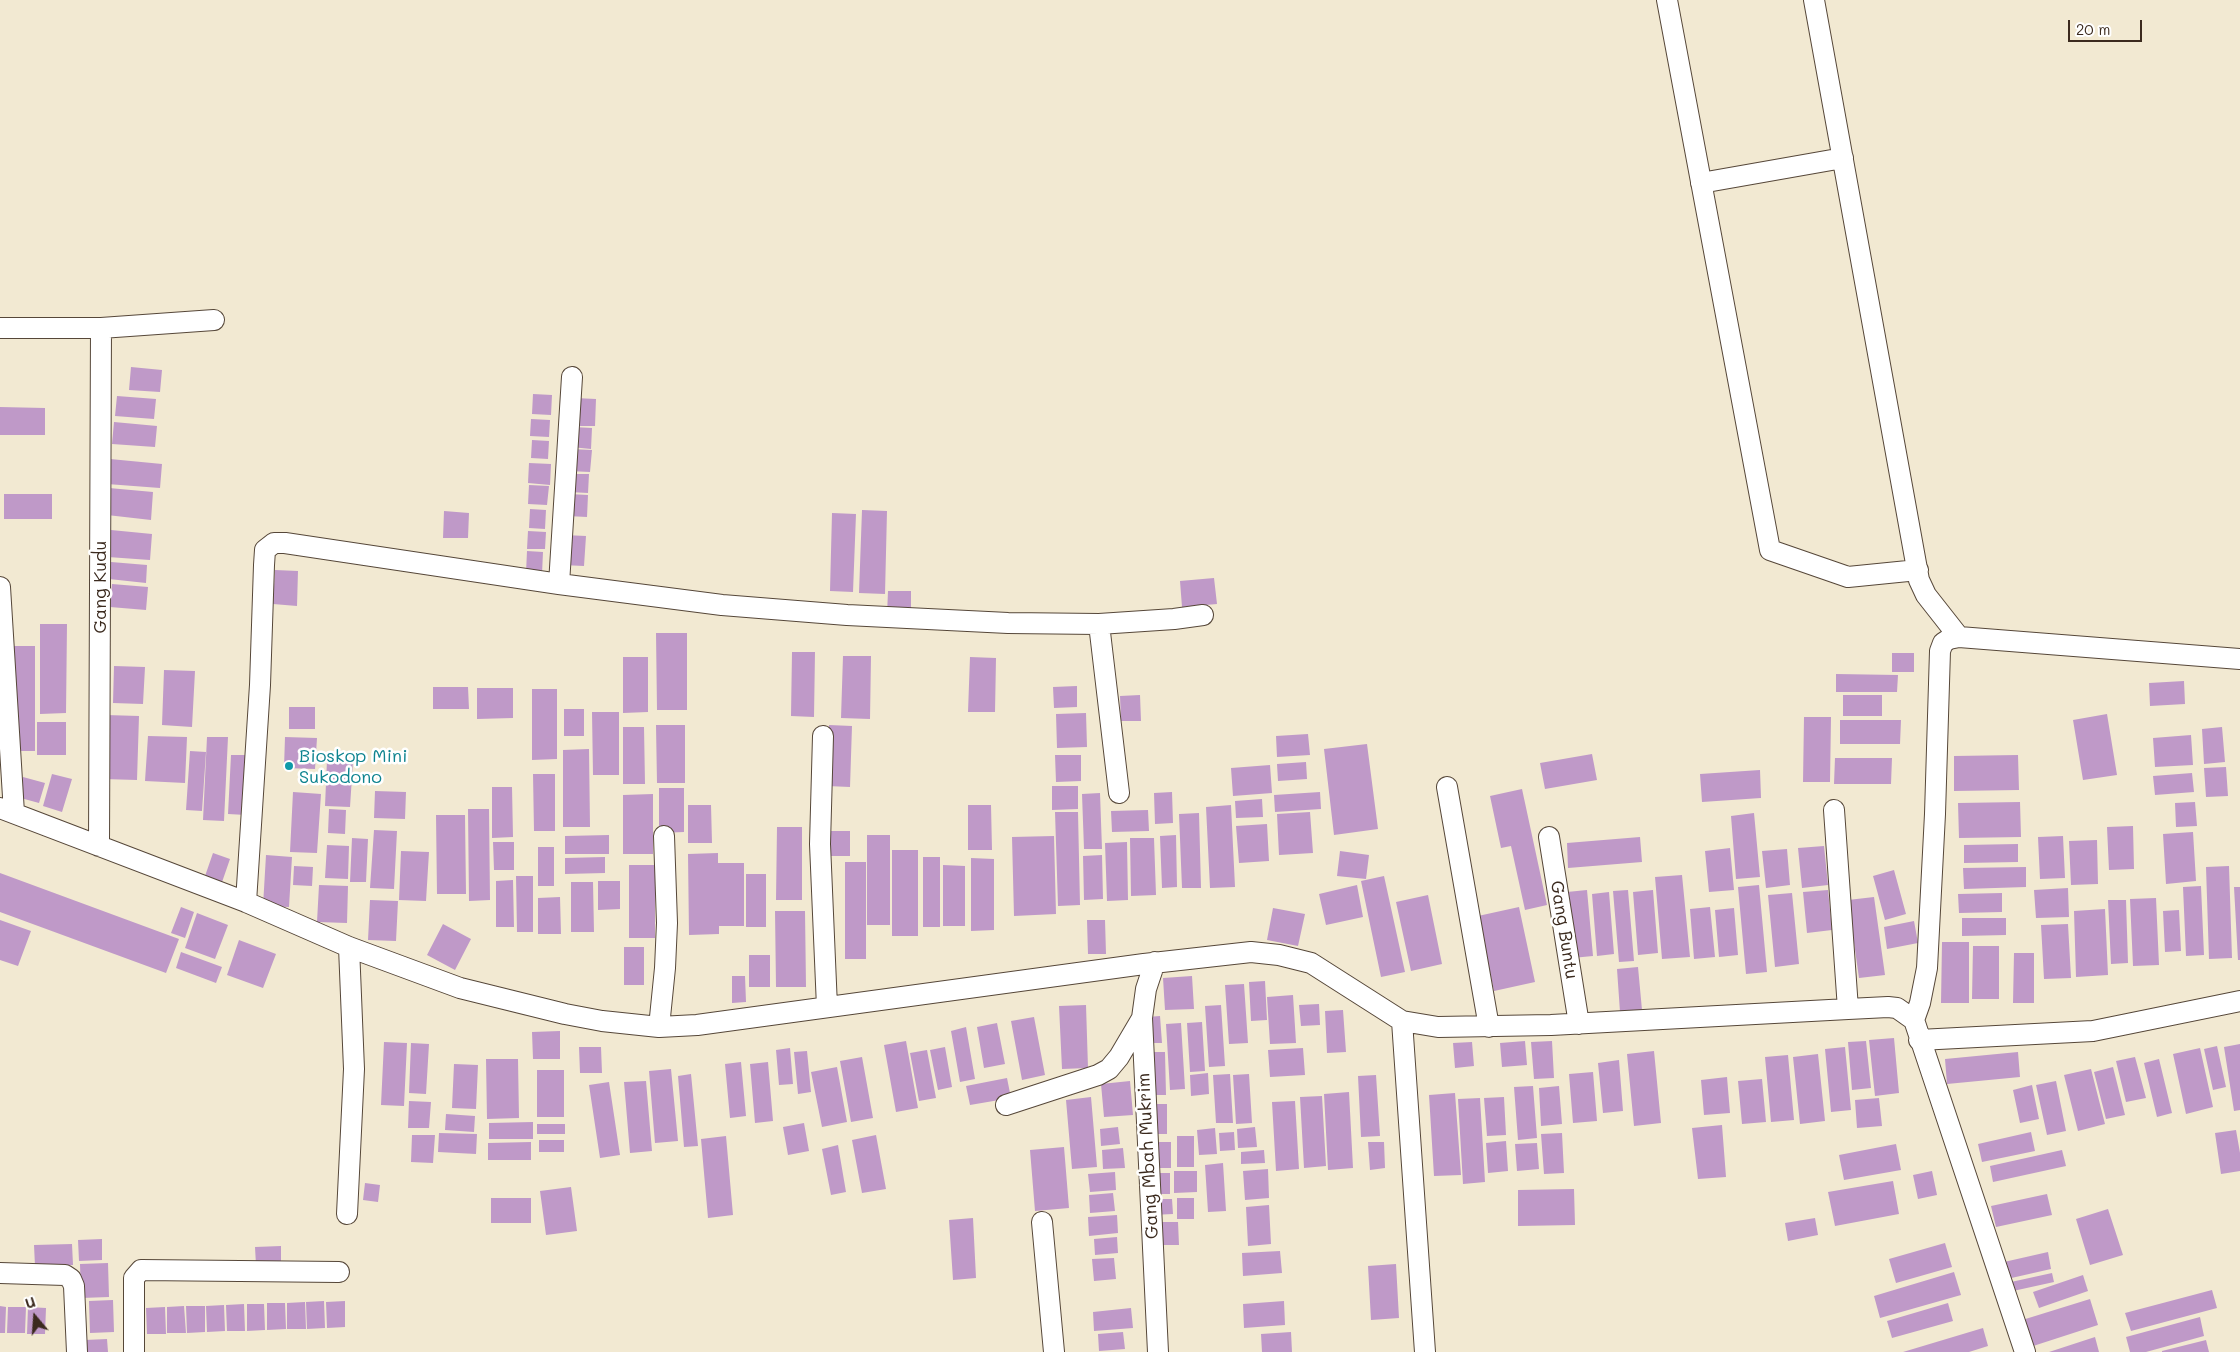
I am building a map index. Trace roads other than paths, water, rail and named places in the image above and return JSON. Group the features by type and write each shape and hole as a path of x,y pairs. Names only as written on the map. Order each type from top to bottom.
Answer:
{"street":[{"path":"1667,0 1770,550 1848,577 1918,570"},
{"path":"1814,0 1918,570 1926,595 1959,637"},
{"path":"1701,183 1843,158"},
{"path":"0,328 101,328 214,320"},
{"name":"Gang Kudu","path":"99,846 101,328"},
{"path":"559,584 572,377"},
{"path":"246,902 260,685 265,550 274,543 285,543 559,584 722,605 847,615 1008,623 1099,624 1203,615"},
{"path":"0,587 7,810 246,902 349,947 460,988 565,1014 602,1021 658,1027 757,1018 1155,962 1251,952 1279,955 1311,963 1408,1023 1438,1027 1579,1024 1888,1007 1906,1012 1914,1020 1919,1040 2025,1352"},
{"path":"1099,624 1119,794"},
{"path":"1914,1020 1920,1003 1927,968 1935,814 1940,651 1943,643 1959,637 2240,659"},
{"path":"823,736 820,844 827,1007"},
{"path":"1447,787 1489,1026"},
{"path":"1834,810 1848,1009"},
{"path":"658,1027 665,968 667,923 664,836"},
{"name":"Gang Buntu","path":"1549,837 1579,1024"},
{"path":"347,1214 354,1069 349,947"},
{"name":"Gang Mbah Mukrim","path":"1155,962 1146,989 1142,1018 1158,1352"},
{"path":"1919,1040 2092,1031 2240,1001"},
{"path":"1006,1105 1098,1075 1109,1069 1119,1057 1142,1018"},
{"path":"1408,1023 1425,1352"},
{"path":"1042,1222 1054,1352"},
{"path":"134,1352 134,1278 141,1270 338,1272"},
{"path":"0,1272 65,1275 71,1279 74,1286 77,1352"}],"place":[{"name":"Bioskop Mini Sukodono","path":"289,766"}]}
